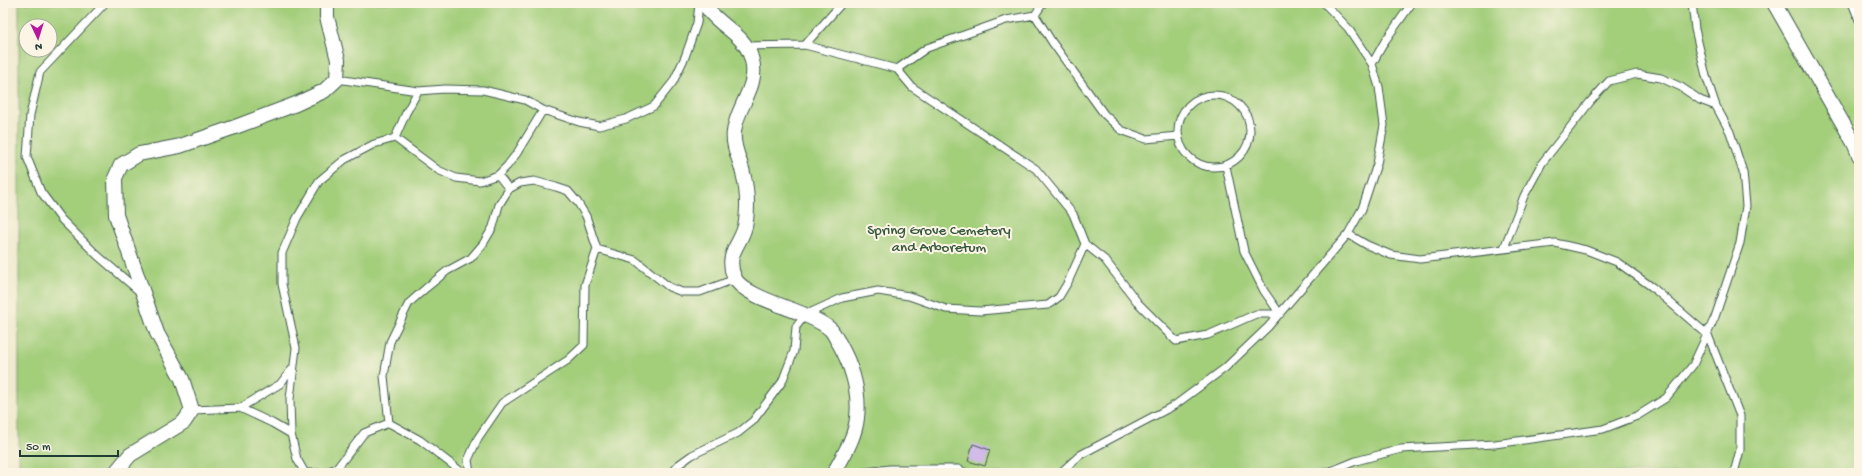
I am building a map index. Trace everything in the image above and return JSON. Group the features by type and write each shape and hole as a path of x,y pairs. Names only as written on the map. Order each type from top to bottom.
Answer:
{"street":[{"path":"115,473 130,455 184,422 192,410 182,379 157,333 116,215 116,178 121,165 139,154 180,146 296,104 324,91 336,79 338,60 327,17 327,3"},
{"path":"704,3 713,15 747,46 752,58 753,74 750,92 739,112 734,132 736,150 743,174 747,198 746,223 731,256 730,266 735,280 764,300 805,315 831,330 852,370 857,393 857,419 849,447 834,473"},
{"path":"1774,3 1854,143 1859,155"}],"lane":[{"path":"105,3 40,72 30,115 27,157 41,192 61,219 97,255 143,295"},
{"path":"336,79 418,91 445,89 483,90 525,100 543,110 579,122 599,126 626,119 654,106 673,82 685,57 697,23 700,3"},
{"path":"805,44 842,3"},
{"path":"897,69 927,48 1006,20 1035,15 1043,3"},
{"path":"1060,473 1080,455 1175,405 1224,368 1280,314 1348,234 1362,209 1377,164 1384,125 1378,87 1372,64 1348,28 1324,3"},
{"path":"1372,64 1385,41 1412,3"},
{"path":"1326,473 1356,461 1401,449 1495,444 1603,429 1637,416 1666,398 1693,365 1708,335 1740,243 1746,206 1743,172 1730,132 1716,106 1706,76 1695,30 1692,3"},
{"path":"1852,3 1859,20"},
{"path":"1035,15 1052,42 1100,108 1121,130 1146,139 1178,136"},
{"path":"747,46 805,44 897,69 912,87 1036,169 1073,214 1085,244 1105,260 1138,303 1176,341 1208,335 1256,314 1280,314"},
{"path":"1504,248 1524,196 1542,163 1590,102 1609,81 1638,74 1661,78 1681,86 1700,100 1716,106"},
{"path":"395,138 418,91"},
{"path":"1216,95 1228,98 1238,104 1246,114 1250,126 1250,139 1245,150 1237,160 1226,166 1209,167 1193,161 1184,153 1179,143 1178,136 1179,120 1184,110 1193,102 1203,97 1216,95"},
{"path":"395,138 438,170 456,178 480,181 498,175 517,153 543,110"},
{"path":"389,423 364,433 337,470 324,473 305,473 297,459 290,434 290,399 296,348 282,284 282,253 297,218 318,181 344,160 374,144 395,138"},
{"path":"1226,166 1244,251 1264,291 1280,314"},
{"path":"498,175 509,189"},
{"path":"389,423 384,376 390,342 409,303 447,271 471,258 484,244 493,227 499,205 509,189 520,183 534,181 568,191 586,216 597,249 584,285 584,345 568,360 502,403 478,438 468,460 470,473"},
{"path":"1348,234 1367,245 1391,255 1420,259 1555,243 1586,250 1617,262 1652,287 1708,335 1740,416 1740,450 1734,473"},
{"path":"671,473 678,465 692,455 738,433 753,421 782,382 794,351 796,327 805,315 842,298 878,291 909,296 946,309 980,311 1048,305 1059,297 1085,244"},
{"path":"597,249 635,260 669,287 682,292 700,292 735,280"},
{"path":"240,408 280,384 293,368"},
{"path":"192,410 240,408 272,423 290,434"},
{"path":"389,423 420,440 463,473"},
{"path":"857,473 890,469 958,470 966,473"}],"green space":[{"name":"Spring Grove Cemetery and Arboretum","path":"19,3 1859,3 1859,473 19,473 19,58 58,58 58,18 19,18"}],"building":[{"path":"973,444 990,450 985,466 968,461"}]}
